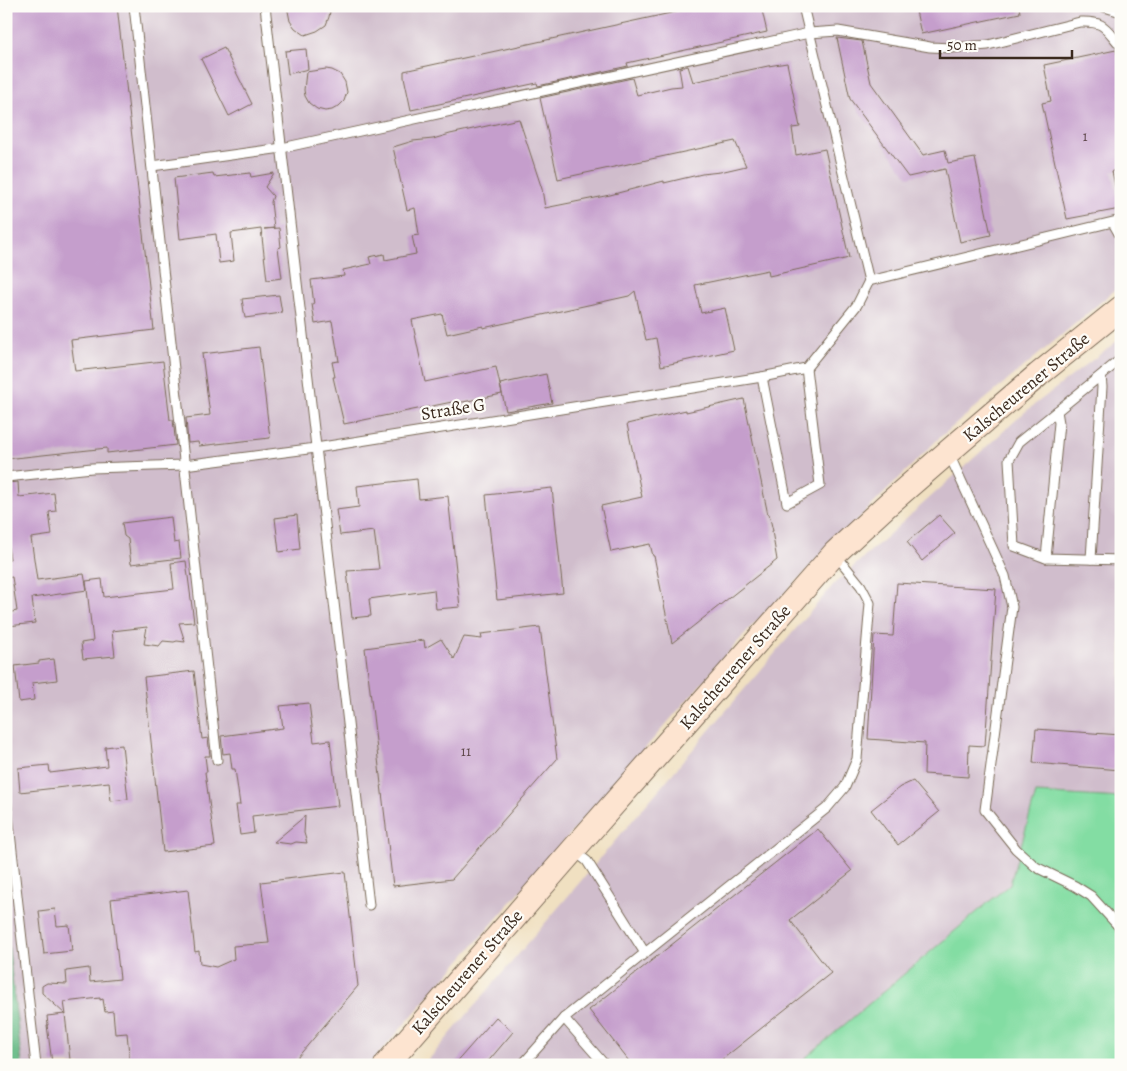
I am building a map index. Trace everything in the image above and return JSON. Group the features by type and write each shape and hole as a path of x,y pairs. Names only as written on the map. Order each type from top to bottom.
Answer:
{"main road":[{"name":"Kalscheurener Straße","path":"386,1065 835,553 948,452 1038,375 1121,308"}],"lane":[{"path":"134,6 217,760"},
{"path":"265,6 369,905"},
{"path":"762,377 787,503 820,485 806,368 856,305 868,281 803,6"},
{"path":"1101,6 1121,12"},
{"path":"152,166 282,148 809,33 838,32 930,47 951,48 988,45 1080,22 1094,22 1104,26 1121,46"},
{"path":"868,281 1117,222 1121,237"},
{"path":"1121,360 1019,442 1009,460 1014,546 1046,558 1121,560"},
{"name":"Straße G","path":"6,477 92,468 184,465 316,448 762,377 806,368"},
{"path":"1091,559 1102,387 1101,376"},
{"path":"1046,558 1059,423 1057,411"},
{"path":"948,452 1006,576 1012,608 985,810 1016,849 1036,867 1091,896 1121,929"},
{"path":"522,1065 564,1018 827,808 845,787 857,759 870,603 861,586 835,553"},
{"path":"6,797 36,1065"},
{"path":"573,850 587,861 645,953"},
{"path":"564,1018 604,1065"}],"shaded area":[{"path":"6,6 1121,6 1121,285 938,439 749,629 369,1065 22,1065 6,924"},
{"path":"1121,338 1121,798 1036,793 1010,884 797,1065 424,1065 834,584 1025,412"}],"green space":[{"path":"1036,793 1121,798 1121,1065 797,1065 1010,884"},
{"path":"6,924 22,1065 6,1065"}],"building":[{"path":"6,6 117,6 154,330 71,340 75,371 163,361 170,420 173,420 176,445 107,453 107,448 6,459"},
{"path":"287,6 331,6 326,25 317,31 305,35 295,28 290,21"},
{"path":"703,6 761,6 767,32 627,63 628,66 538,86 537,83 411,110 404,71"},
{"path":"915,6 1019,6 1020,13 921,34"},
{"path":"837,38 862,41 871,83 923,155 945,150 948,163 975,158 991,235 960,242 945,169 908,177 850,99"},
{"path":"224,48 252,104 229,116 201,59"},
{"path":"306,49 308,69 288,74 285,51"},
{"path":"1116,50 1121,69 1121,169 1112,171 1120,209 1067,219 1042,103 1051,101 1044,65"},
{"path":"787,63 800,127 792,128 796,155 825,149 849,258 769,276 768,270 695,285 701,313 725,308 734,350 661,366 656,338 646,340 635,291 629,296 447,334 442,314 412,320 425,382 496,367 502,394 344,424 333,377 335,377 332,362 339,361 332,321 315,324 311,280 344,276 343,270 371,264 369,257 384,254 385,260 416,254 412,236 419,235 415,208 407,210 393,147 413,141 433,139 519,119 542,189 545,208 610,195 664,181 664,183 702,174 720,172 746,166 735,141 558,179 540,98 632,78 637,95 682,86 679,68 688,66 693,82"},
{"path":"326,69 340,74 345,82 347,92 344,101 339,106 325,111 317,109 309,103 304,90 306,72"},
{"path":"213,173 214,177 250,173 251,177 274,173 265,187 273,196 271,202 274,228 264,229 279,228 281,247 278,248 282,278 267,280 261,229 231,233 234,261 219,263 216,234 180,239 174,178"},
{"path":"279,295 282,313 245,318 242,299"},
{"path":"259,347 270,438 199,446 198,442 188,443 186,418 210,415 202,354"},
{"path":"546,374 552,403 506,411 500,384"},
{"path":"744,399 773,531 777,560 672,643 650,544 611,552 601,506 642,497 627,424"},
{"path":"417,479 419,499 448,496 460,607 436,609 434,590 369,599 371,616 352,618 347,571 379,569 374,531 340,535 336,510 359,507 357,486"},
{"path":"18,482 19,497 54,493 56,511 49,512 52,535 31,538 37,580 84,574 87,590 32,598 35,623 8,626 7,613 17,611 12,577 6,578 6,560 10,559 6,535 6,483"},
{"path":"552,488 563,593 497,600 486,495"},
{"path":"297,515 300,549 279,552 275,518"},
{"path":"939,515 955,533 922,561 907,542"},
{"path":"171,517 174,543 179,542 181,558 131,564 128,539 124,536 122,523"},
{"path":"186,561 194,622 179,623 185,642 163,641 159,646 144,644 147,627 112,631 115,656 83,659 81,643 93,641 86,581 102,579 104,597 174,589 171,563"},
{"path":"897,583 996,589 985,746 969,745 968,777 924,774 925,743 868,739 874,635 893,636"},
{"path":"540,627 557,759 452,879 393,886 365,648 424,640 425,648 441,639 454,659 464,637 482,639 481,634"},
{"path":"54,659 57,680 32,683 34,700 19,702 15,666"},
{"path":"194,671 202,739 208,738 210,756 205,756 207,772 205,772 215,846 163,852 144,677"},
{"path":"309,703 314,742 330,740 338,806 252,816 254,833 240,835 236,805 240,805 235,769 232,769 230,753 223,754 221,736 283,728 280,706"},
{"path":"1036,729 1121,735 1121,770 1033,763"},
{"path":"122,745 128,799 111,801 109,782 20,792 18,768 49,765 50,773 107,766 105,747"},
{"path":"913,781 939,812 898,845 871,810 900,787"},
{"path":"305,816 304,833 307,843 274,842"},
{"path":"818,829 852,871 790,920 831,973 715,1065 632,1065 589,1010"},
{"path":"345,872 358,986 291,1065 130,1065 127,1033 115,1034 113,1011 105,1012 103,999 64,1002 66,1015 42,993 42,986 47,983 67,984 66,971 89,968 90,982 120,979 111,899 188,890 195,952 199,951 200,964 216,967 234,959 233,946 269,943 261,882"},
{"path":"55,909 57,926 69,925 72,951 44,954 39,911"},
{"path":"65,1014 70,1060 52,1063 47,1016"},
{"path":"496,1017 513,1032 485,1065 454,1065"}]}
